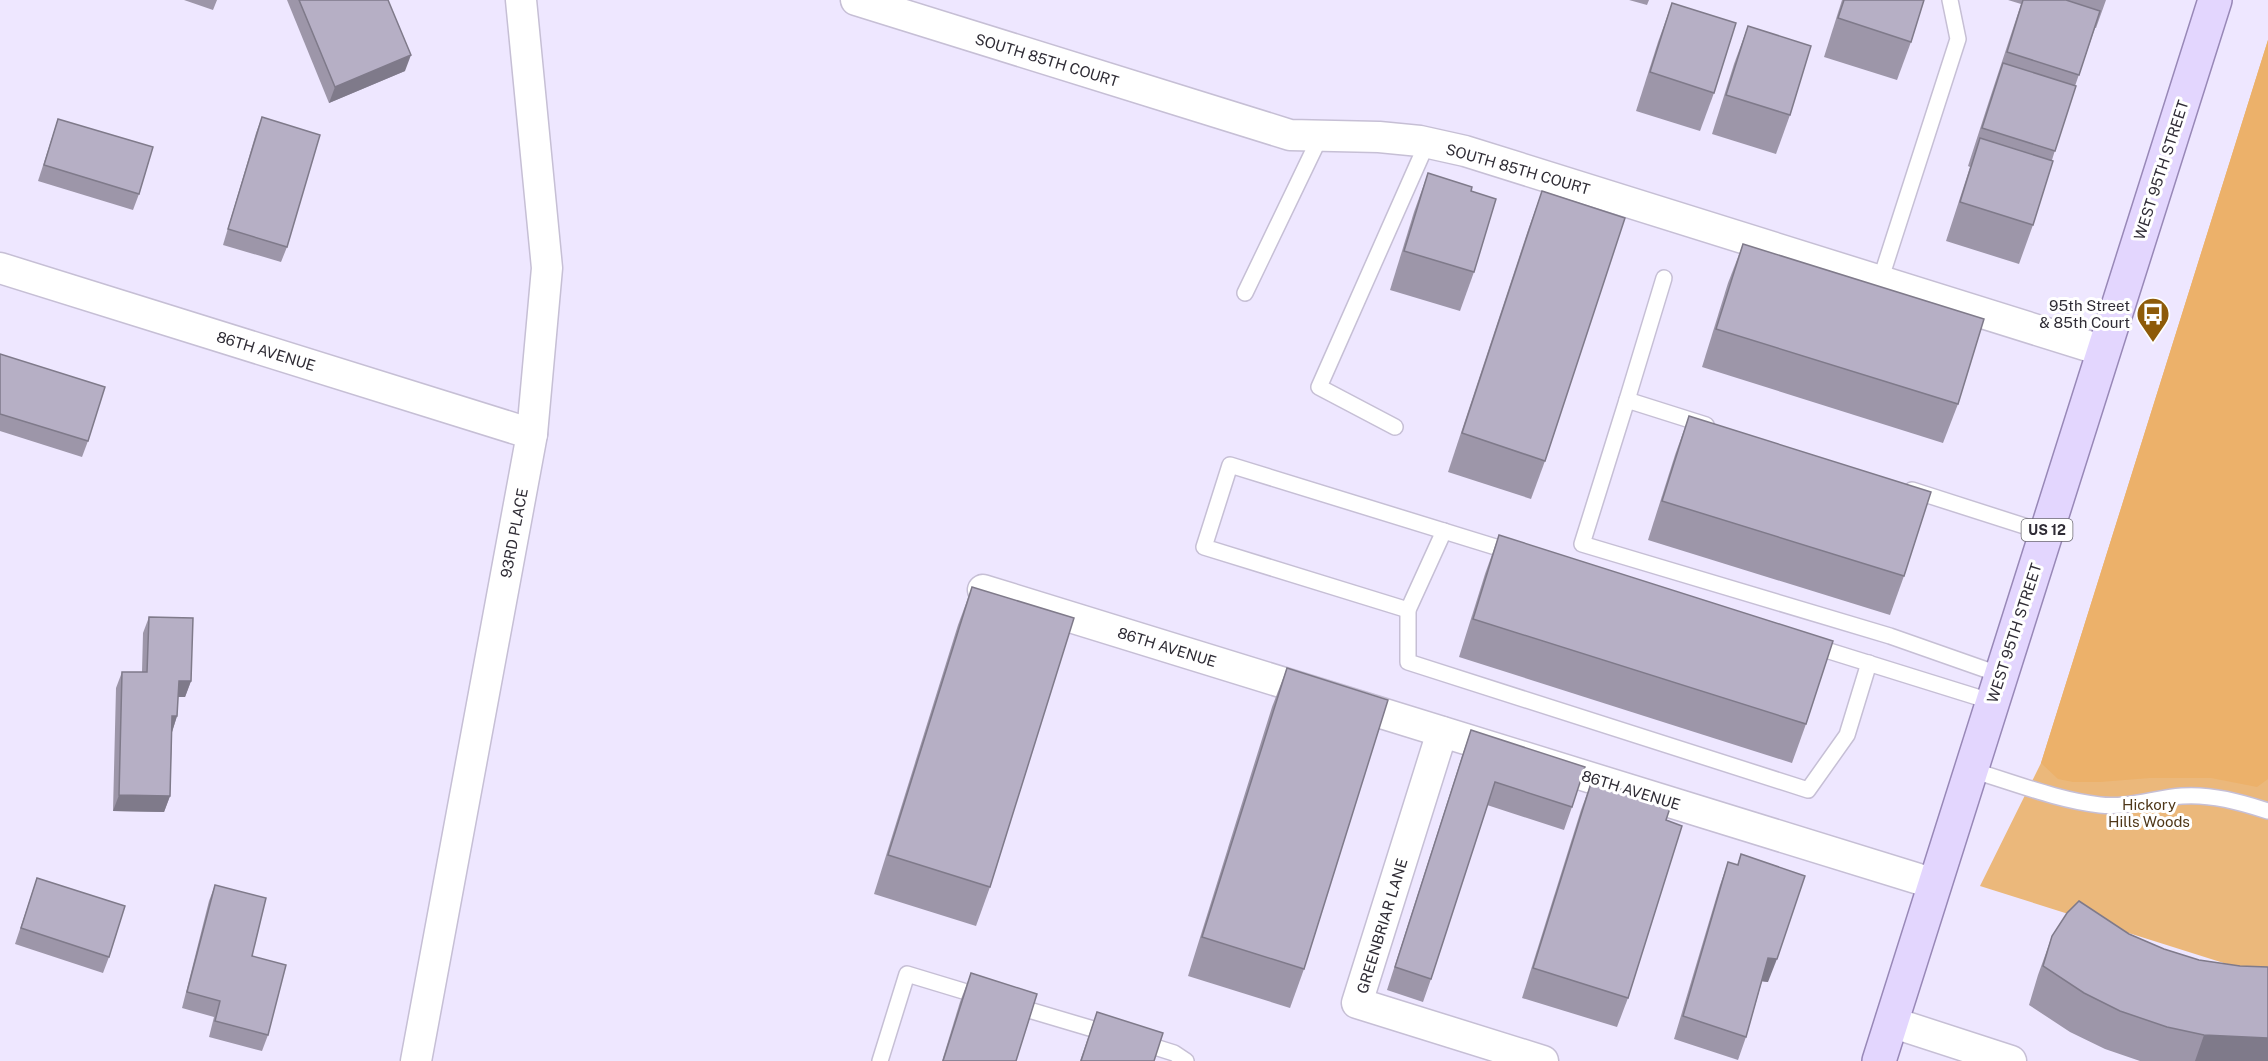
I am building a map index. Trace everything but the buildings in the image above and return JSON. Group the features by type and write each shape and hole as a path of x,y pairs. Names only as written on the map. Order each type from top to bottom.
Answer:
{"main road":[{"name":"WEST 95TH STREET","path":"1879,1061 2215,0"}],"street":[{"name":"93RD PLACE","path":"416,1061 532,434 547,268 521,0"},
{"name":"SOUTH 85TH COURT","path":"856,0 1290,135 1379,137 1465,151 2104,351"},
{"name":"86TH AVENUE","path":"0,268 532,434"},
{"name":"86TH AVENUE","path":"983,590 1935,884"},
{"name":"GREENBRIAR LANE","path":"1442,732 1358,1003 1543,1061"},
{"path":"1891,1022 2012,1061"}],"lane":[{"path":"1880,281 1958,39 1950,0"},
{"path":"1245,293 1320,137"},
{"path":"1395,428 1319,387 1427,143"},
{"path":"1664,278 1582,544 1890,636 1997,688"},
{"path":"1627,400 1717,429"},
{"path":"1408,610 1204,547 1230,465 1534,559"},
{"path":"1899,486 2046,533"},
{"path":"1444,531 1408,610 1408,662 1808,790 1846,735 1869,663"},
{"path":"1791,639 1869,663 1997,688"},
{"path":"1971,770 2071,800 2102,805 2182,796 2211,796 2268,811"},
{"path":"879,1061 907,974 1174,1053 1186,1061"}],"green space":[{"name":"Hickory Hills Woods","path":"2268,40 2268,977 1980,886 2041,763"}],"shaded area":[{"name":"Hickory Hills Woods","path":"2268,40 2268,779 2257,787 2211,778 2150,778 2100,782 2073,782 2058,779 2041,763"}],"place":[{"name":"95th Street & 85th Court","path":"2153,343"}]}
